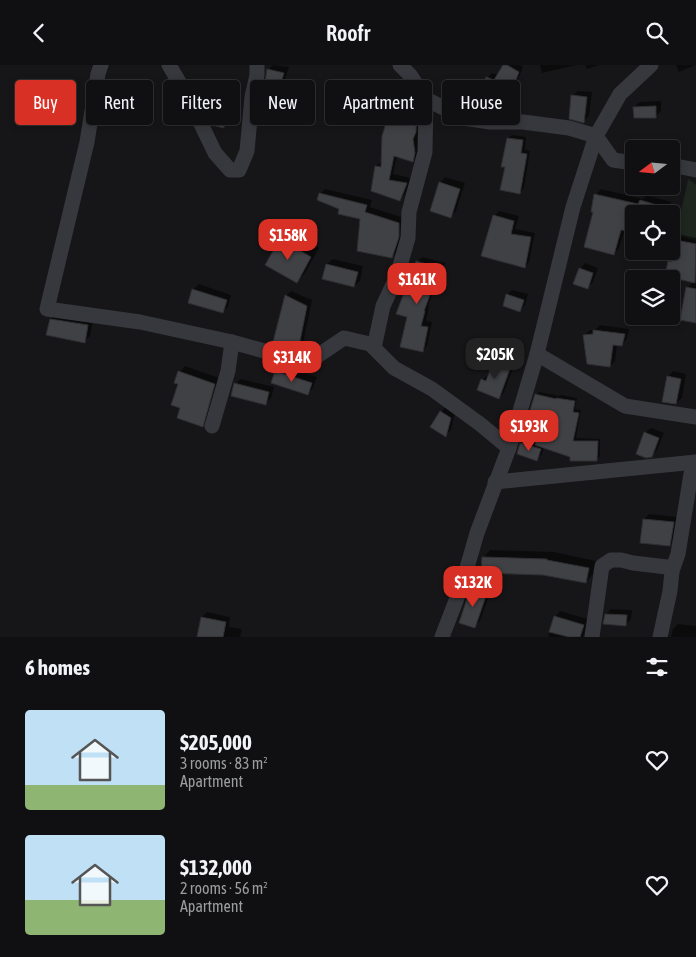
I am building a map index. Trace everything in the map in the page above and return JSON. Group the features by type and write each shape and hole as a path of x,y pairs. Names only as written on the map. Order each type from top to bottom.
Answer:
{"street":[{"path":"101,65 87,142 47,309 140,322 232,343 307,363 344,338 370,345 394,368 432,389 509,448"},
{"path":"169,65 189,99 215,153 230,170 239,170 247,151 257,65"},
{"path":"400,65 413,80"},
{"path":"442,637 462,585 477,533 495,482 509,448 537,353 573,207 596,136 620,94 651,65"},
{"path":"432,102 463,118 490,122 523,122 569,128 596,136 613,160 625,162"},
{"path":"374,348 383,306 396,276 408,238 409,212 425,152 426,125"},
{"path":"680,167 696,171"},
{"path":"212,426 228,371 232,343"},
{"path":"537,353 625,406 696,417"},
{"path":"495,482 696,462 691,474 678,554 672,571 670,591 660,637"},
{"path":"592,637 602,566 611,560 621,560 666,567 672,571"}],"shaded area":[{"path":"688,179 696,185 696,241 680,236 680,216"}],"building":[{"path":"503,65 507,65 519,72 516,80 494,80"},
{"path":"267,69 284,73 282,80 265,80"},
{"path":"571,95 587,97 584,123 569,119"},
{"path":"656,106 656,118 634,118 633,107"},
{"path":"212,125 224,125 224,128"},
{"path":"385,125 416,125 413,139 415,153 413,162 394,156 389,180 407,183 400,201 371,191 375,166 381,167 382,136"},
{"path":"507,138 523,140 521,153 527,154 520,194 500,190 505,167 501,167"},
{"path":"439,182 460,189 451,218 430,211"},
{"path":"319,193 367,205 365,212 399,223 399,237 392,258 357,251 360,219 338,214 339,209 317,200"},
{"path":"594,194 638,204 640,200 657,205 625,205 625,231 621,230 614,255 584,247 593,212 591,212"},
{"path":"493,215 514,221 511,234 531,237 525,268 481,256"},
{"path":"280,239 311,257 297,283 265,265"},
{"path":"680,241 696,244 695,283 680,280 680,270 666,270 668,261 671,262 671,260 680,260"},
{"path":"416,261 440,268 424,311 421,326 428,327 423,352 400,347 407,317 396,314"},
{"path":"326,264 358,272 354,287 322,279"},
{"path":"579,268 593,273 588,289 573,284"},
{"path":"686,287 696,289 696,323 680,320"},
{"path":"192,289 227,300 223,313 188,303"},
{"path":"506,294 524,300 520,312 503,306"},
{"path":"285,295 307,306 298,351 273,342"},
{"path":"50,319 88,325 85,343 46,335"},
{"path":"593,330 625,334 622,346 613,345 610,367 587,364 583,335 593,334"},
{"path":"494,359 511,366 499,399 477,390 481,379 486,381"},
{"path":"178,371 215,384 203,427 177,418 180,408 171,405 178,384 174,383"},
{"path":"275,371 312,383 308,395 271,383"},
{"path":"667,376 681,379 676,404 662,402"},
{"path":"234,383 269,392 266,405 231,396"},
{"path":"535,394 575,401 573,412 579,413 573,441 598,441 597,461 570,461 570,457 535,445 542,424 527,420"},
{"path":"440,411 451,418 446,437 430,427"},
{"path":"644,432 659,438 652,457 646,458 636,454"},
{"path":"520,443 541,449 537,461 517,454"},
{"path":"643,519 674,522 670,546 640,543"},
{"path":"482,557 547,559 589,568 586,583 543,575 481,573"},
{"path":"471,587 487,593 475,628 459,623"},
{"path":"605,614 627,615 626,626 603,624"},
{"path":"554,616 584,625 580,637 569,637 549,632"},
{"path":"201,617 226,622 223,637 197,637"}]}
